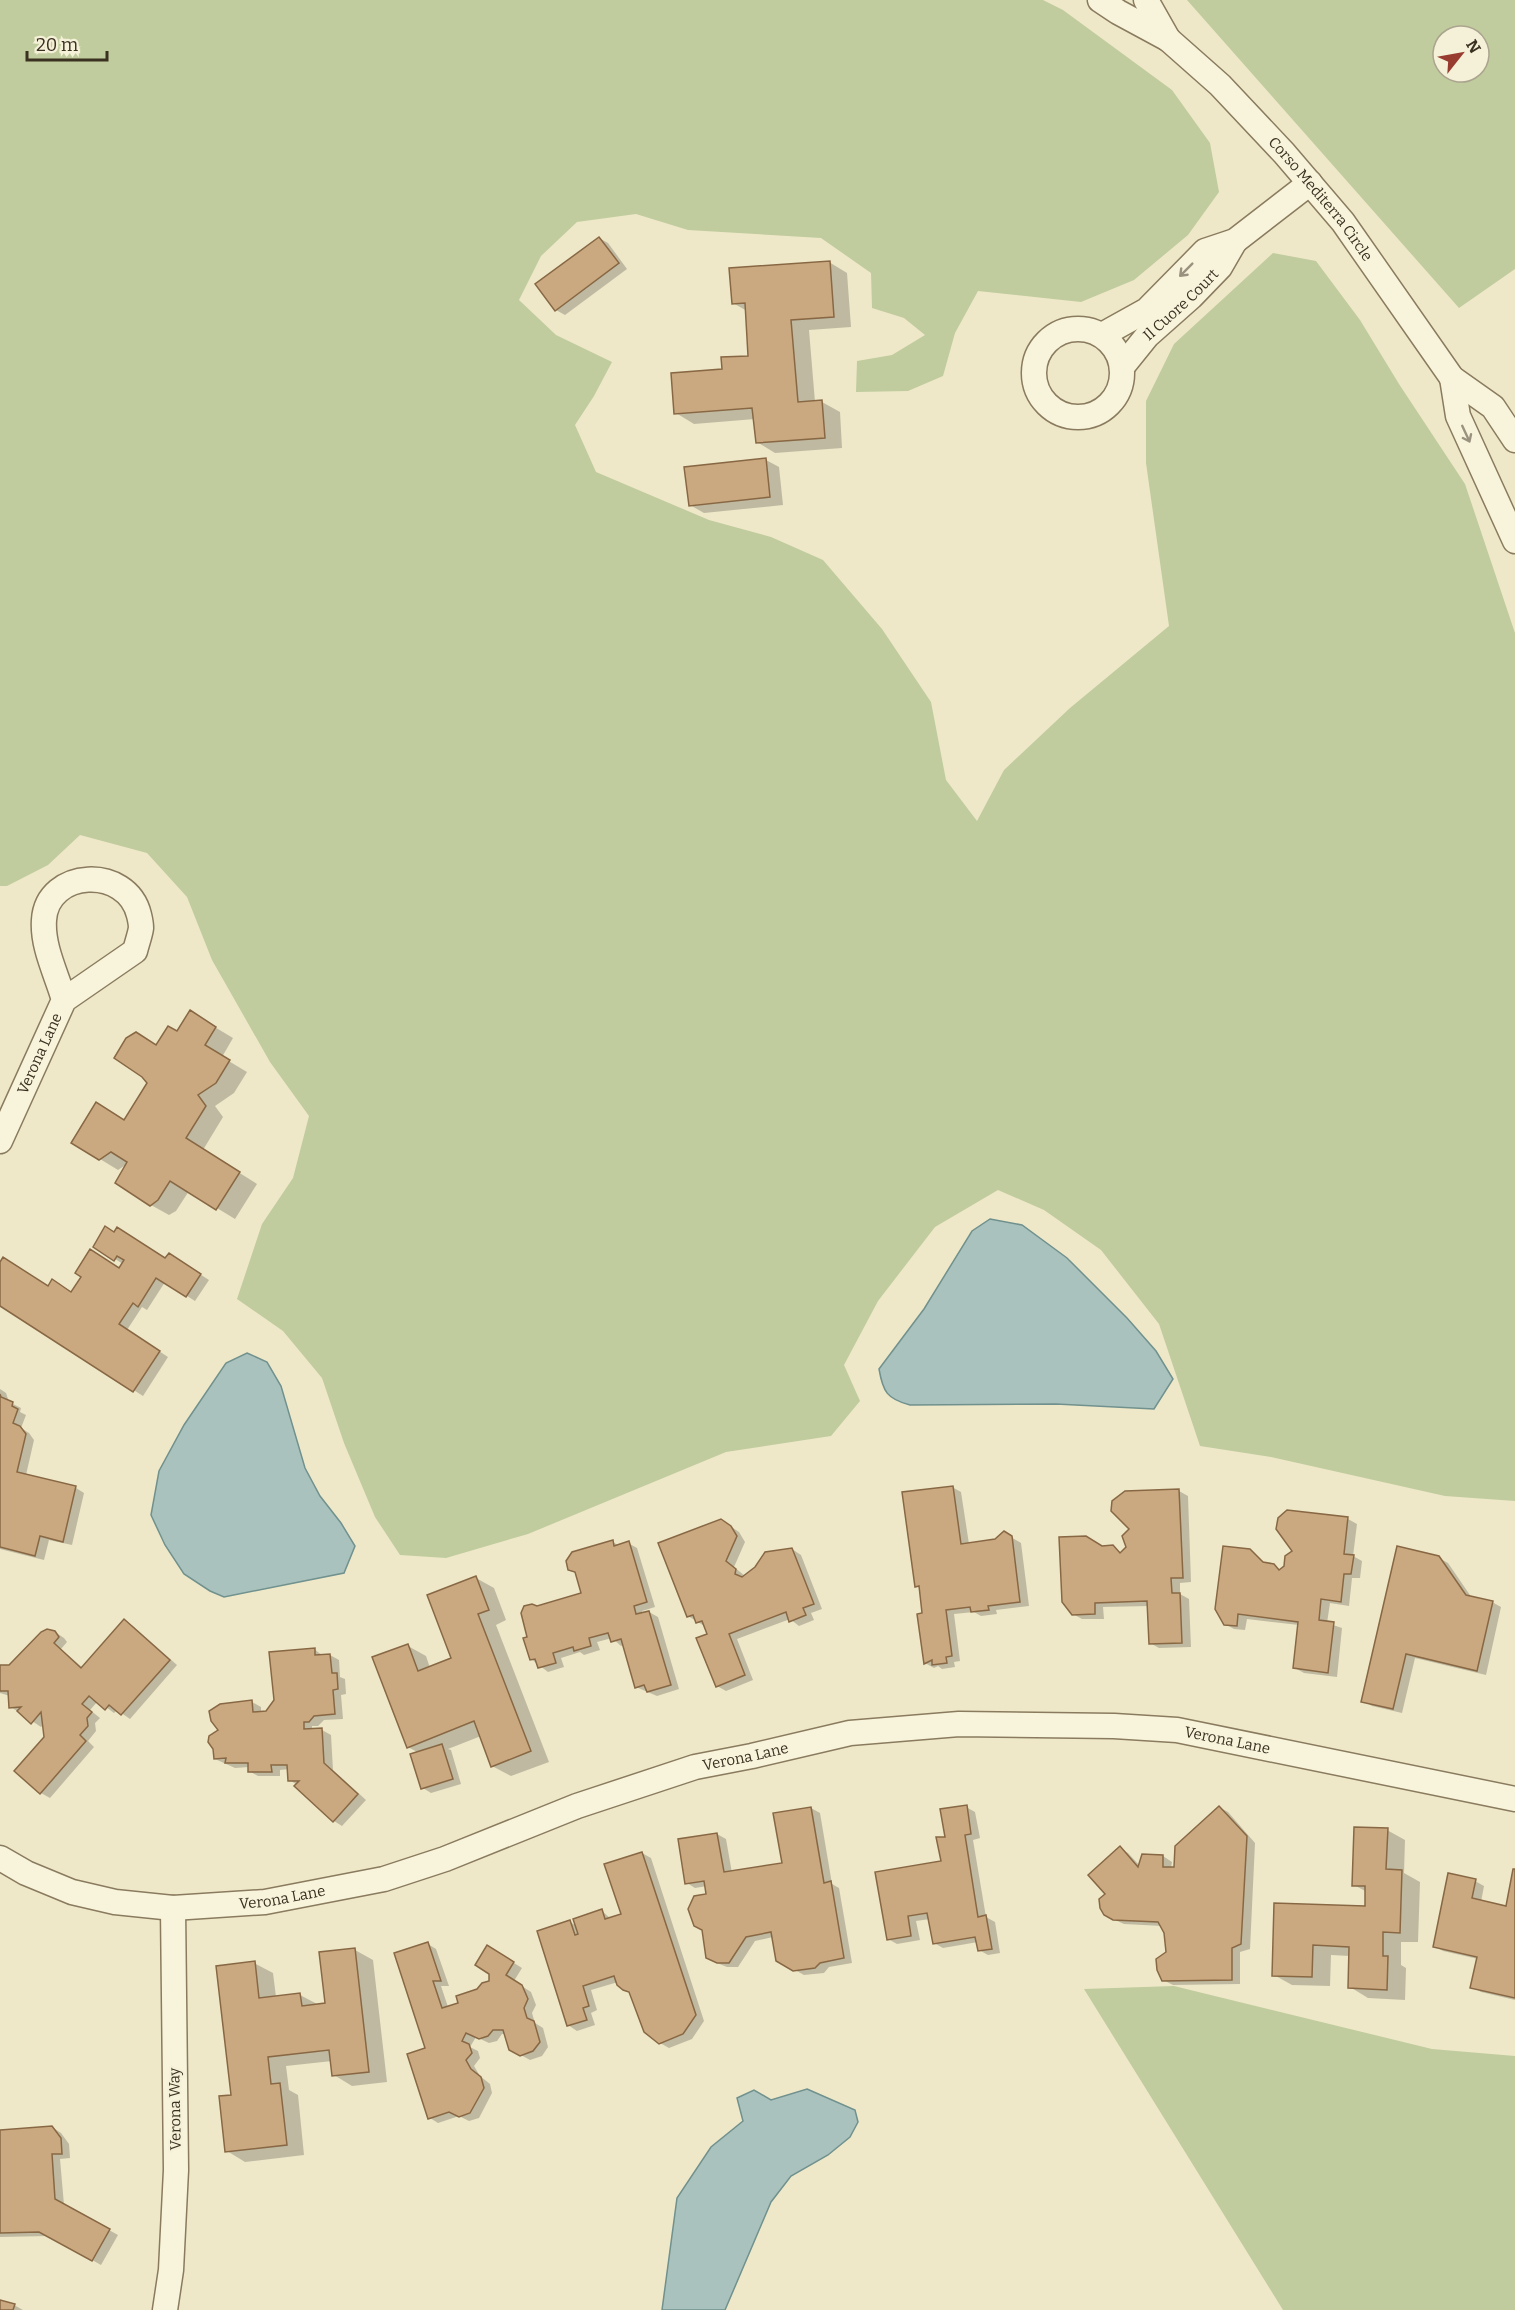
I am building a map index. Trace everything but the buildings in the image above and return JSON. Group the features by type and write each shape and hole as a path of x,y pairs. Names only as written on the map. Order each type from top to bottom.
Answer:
{"street":[{"name":"Corso Mediterra Circle","path":"1100,0 1168,39 1220,85 1310,183 1342,222 1452,378 1493,407 1515,440"},
{"name":"Corso Mediterra Circle","path":"1146,0 1168,39"},
{"name":"Il Cuore Court","path":"1235,241 1220,267 1191,297 1147,336 1122,367 1123,376 1119,391 1110,404 1099,412 1084,417 1069,416 1055,410 1043,400 1035,382 1034,366 1039,351 1049,339 1072,328 1087,329 1102,334 1147,310 1205,251 1235,241 1310,183"},
{"path":"1102,334 1113,345 1122,367"},
{"name":"Corso Mediterra Circle","path":"1452,378 1458,416 1515,541"},
{"name":"Verona Lane","path":"0,1141 64,1000 135,951 141,926 136,904 122,888 99,878 77,881 63,887 51,899 44,918 50,956 64,1000"},
{"name":"Verona Lane","path":"0,1858 26,1873 72,1892 115,1902 173,1908 265,1902 384,1879 445,1859 578,1806 695,1767 752,1756 850,1732 938,1725 1026,1724 1177,1730 1515,1800"},
{"name":"Verona Way","path":"165,2310 171,2270 176,2170 173,1908"}],"green space":[{"path":"0,0 1043,0 1063,10 1172,90 1210,143 1219,192 1188,235 1134,280 1081,302 978,291 955,333 943,376 908,391 856,392 857,361 892,355 925,335 904,318 872,308 871,273 821,238 688,230 636,214 577,222 541,256 519,300 556,335 612,362 575,425 596,472 709,520 771,537 823,560 882,629 931,702 946,780 977,821 1004,770 1070,708 1169,626 1146,463 1146,401 1174,344 1273,253 1316,261 1360,320 1465,484 1515,633 1515,1501 1445,1496 1271,1457 1200,1446 1159,1324 1101,1250 1044,1210 998,1190 935,1227 878,1301 844,1365 860,1401 831,1436 726,1452 528,1534 446,1558 400,1555 375,1517 344,1443 322,1378 283,1331 237,1299 262,1224 293,1178 309,1116 270,1062 212,960 187,897 147,853 80,835 48,865 7,886 0,886"},
{"path":"1187,0 1515,0 1515,269 1459,308"},
{"path":"1174,1986 1432,2049 1515,2056 1515,2310 1283,2310 1084,1989"}],"water":[{"path":"990,1219 1022,1225 1067,1258 1127,1318 1156,1351 1173,1379 1154,1409 1056,1404 910,1405 896,1400 887,1393 879,1369 924,1309 972,1231"},
{"path":"247,1353 267,1362 281,1386 305,1468 320,1496 355,1546 344,1573 224,1597 184,1574 165,1545 151,1515 159,1471 184,1425 226,1363"},
{"path":"807,2089 855,2110 858,2122 850,2137 828,2155 791,2176 771,2202 725,2310 662,2310 677,2198 711,2147 743,2121 737,2098 754,2090 771,2100"}]}
